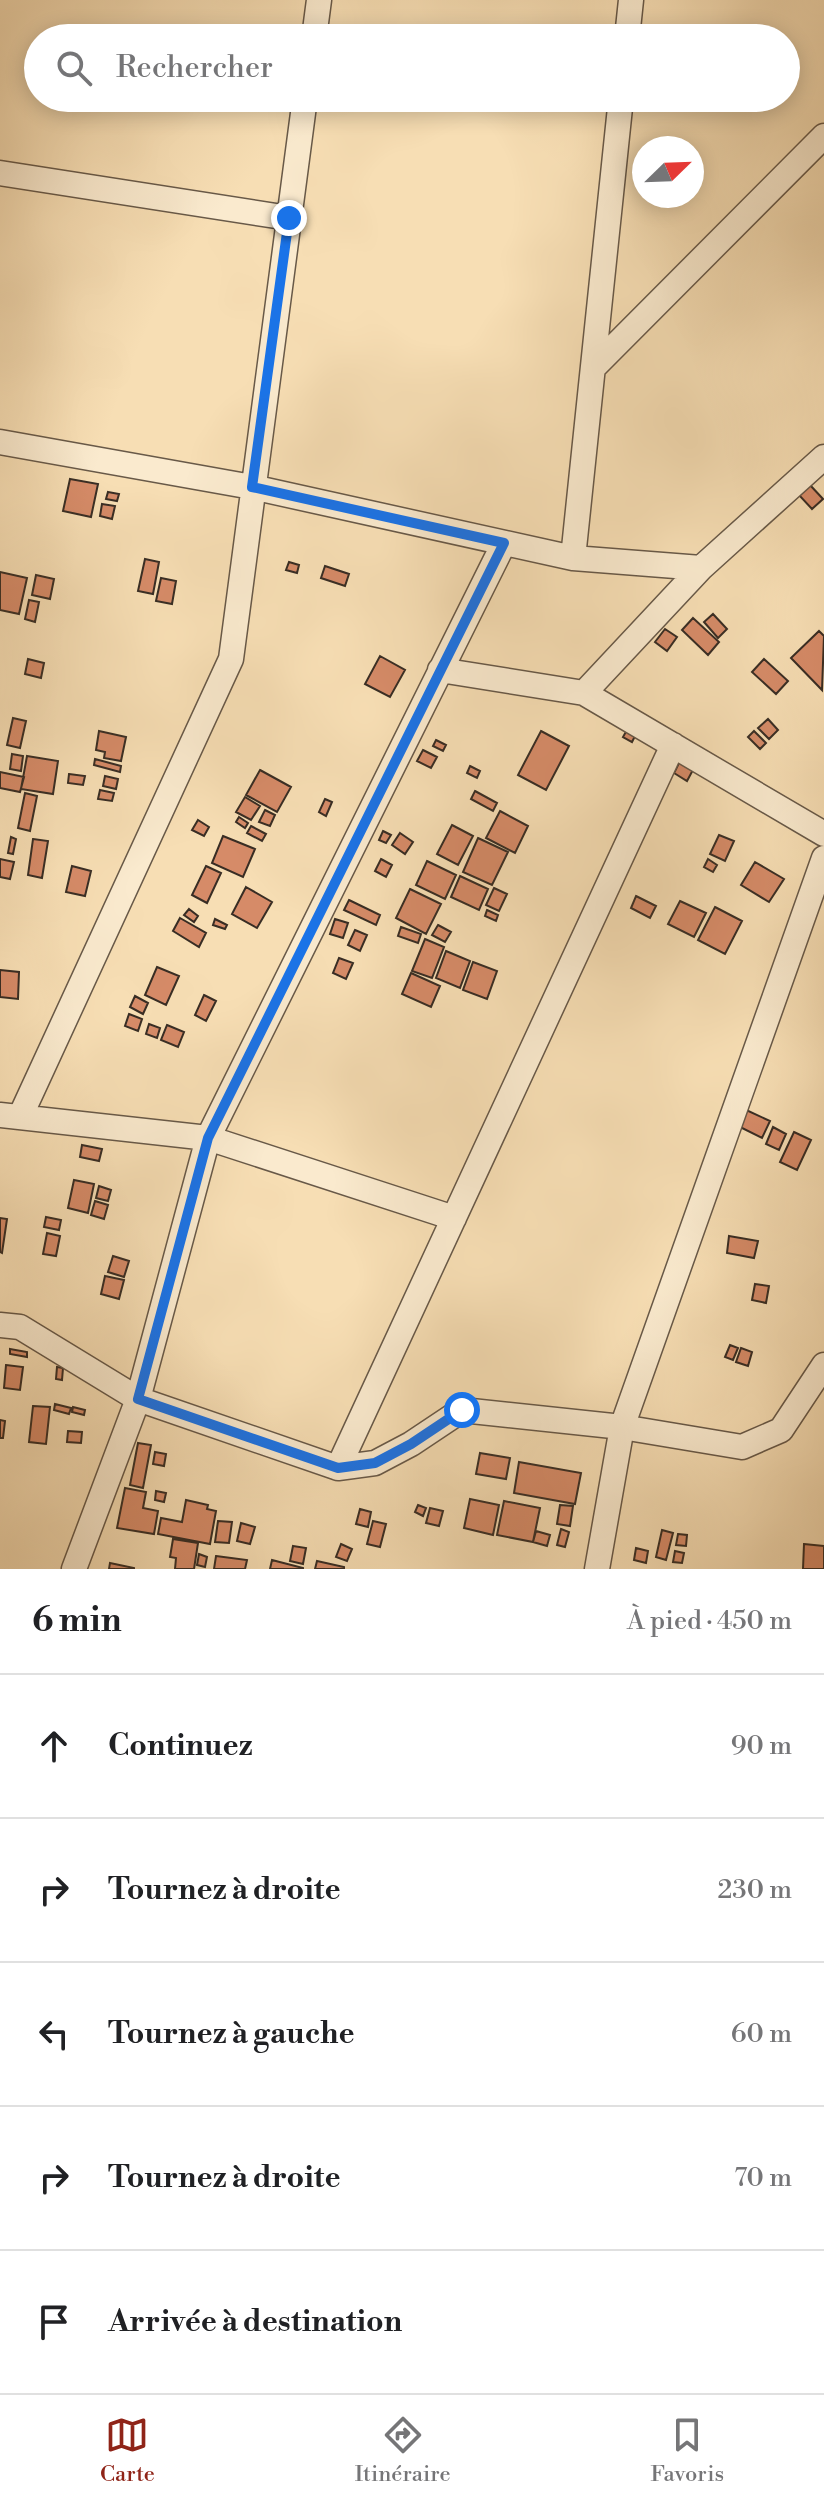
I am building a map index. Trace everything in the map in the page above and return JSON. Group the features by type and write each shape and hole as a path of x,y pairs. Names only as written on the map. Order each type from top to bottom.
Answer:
{"street":[{"path":"316,24 319,0"},
{"path":"628,24 631,0"},
{"path":"303,112 231,659 10,1116 208,1138 454,1218"},
{"path":"573,558 620,112"},
{"path":"593,368 824,136"},
{"path":"0,173 289,218"},
{"path":"0,442 252,487 573,558 701,568"},
{"path":"584,693 701,568 824,457"},
{"path":"74,1569 138,1399 208,1138 504,543"},
{"path":"440,670 584,693 824,834"},
{"path":"338,1468 673,745"},
{"path":"597,1569 622,1427 824,858"},
{"path":"0,1325 20,1327 138,1399 338,1468 375,1463 411,1444 462,1410 622,1427 742,1447 781,1430 824,1365"}],"building":[{"path":"70,479 98,484 91,517 63,511"},
{"path":"810,485 823,499 812,509 798,494"},
{"path":"108,492 119,494 117,501 106,499"},
{"path":"102,504 115,506 112,519 100,516"},
{"path":"145,559 159,562 153,594 138,591"},
{"path":"289,562 299,565 297,573 286,570"},
{"path":"325,566 349,574 345,586 321,578"},
{"path":"0,572 27,578 19,614 0,610"},
{"path":"36,575 54,579 50,599 32,595"},
{"path":"161,578 176,581 172,604 156,601"},
{"path":"29,600 39,602 35,622 25,619"},
{"path":"713,614 727,629 718,638 704,622"},
{"path":"693,618 719,642 708,655 682,630"},
{"path":"665,629 677,637 667,651 655,642"},
{"path":"819,631 824,636 822,690 791,658"},
{"path":"380,656 405,670 390,697 365,684"},
{"path":"28,659 44,663 41,678 25,674"},
{"path":"764,659 788,681 776,694 752,672"},
{"path":"13,718 26,721 20,748 7,745"},
{"path":"768,719 778,730 769,739 758,728"},
{"path":"628,728 637,732 632,742 623,737"},
{"path":"99,731 126,737 121,761 104,758 105,752 96,750"},
{"path":"541,731 569,746 546,790 518,775"},
{"path":"754,731 766,743 760,749 748,737"},
{"path":"436,740 446,745 443,751 433,746"},
{"path":"423,750 437,757 431,768 417,761"},
{"path":"12,754 23,756 21,771 10,769"},
{"path":"27,756 58,761 53,794 21,789"},
{"path":"95,759 121,766 120,772 94,765"},
{"path":"680,761 694,768 687,781 674,773"},
{"path":"470,766 480,771 477,778 467,773"},
{"path":"260,770 291,787 277,812 246,795"},
{"path":"0,772 24,777 20,792 0,788"},
{"path":"69,774 85,776 83,785 68,783"},
{"path":"105,776 118,779 116,789 103,786"},
{"path":"100,790 114,793 112,801 98,799"},
{"path":"475,791 497,803 493,811 471,799"},
{"path":"25,793 37,796 30,831 18,828"},
{"path":"245,797 260,806 251,820 236,812"},
{"path":"325,799 332,802 326,816 319,812"},
{"path":"265,810 275,815 270,826 259,822"},
{"path":"500,811 528,826 515,853 486,838"},
{"path":"239,817 248,823 245,828 236,822"},
{"path":"198,820 209,827 204,836 192,830"},
{"path":"452,825 473,836 458,865 437,854"},
{"path":"251,826 266,834 262,841 247,833"},
{"path":"383,831 391,835 386,843 379,840"},
{"path":"400,833 413,842 405,854 392,845"},
{"path":"719,835 734,841 725,861 710,854"},
{"path":"223,836 255,849 243,877 212,863"},
{"path":"11,837 16,839 13,854 8,853"},
{"path":"478,838 508,852 492,885 463,872"},
{"path":"33,839 48,841 42,878 28,875"},
{"path":"0,859 14,862 10,879 0,877"},
{"path":"381,859 392,865 386,877 375,871"},
{"path":"708,859 717,865 713,872 704,867"},
{"path":"427,861 456,875 445,899 416,885"},
{"path":"755,862 784,879 769,902 741,885"},
{"path":"72,866 91,871 85,896 66,892"},
{"path":"206,866 221,873 207,903 192,895"},
{"path":"460,876 488,889 479,910 451,897"},
{"path":"246,887 272,902 257,928 232,914"},
{"path":"494,888 507,894 499,911 486,905"},
{"path":"410,889 441,904 426,934 396,918"},
{"path":"636,896 656,906 650,918 631,908"},
{"path":"349,900 380,915 376,925 344,910"},
{"path":"680,901 706,913 694,937 668,924"},
{"path":"715,907 742,921 725,954 698,940"},
{"path":"189,909 198,916 194,922 184,915"},
{"path":"487,910 498,915 496,921 485,916"},
{"path":"180,918 206,933 199,947 173,931"},
{"path":"215,919 227,925 225,929 213,925"},
{"path":"335,919 348,923 343,938 330,934"},
{"path":"438,925 451,932 445,942 432,935"},
{"path":"401,927 421,934 418,943 398,936"},
{"path":"355,930 367,935 360,951 348,945"},
{"path":"425,939 444,947 432,978 412,971"},
{"path":"446,951 470,961 460,988 436,978"},
{"path":"339,958 353,963 346,979 333,973"},
{"path":"473,962 497,971 487,999 463,990"},
{"path":"157,967 179,976 166,1005 145,995"},
{"path":"0,970 19,972 18,999 0,997"},
{"path":"411,973 440,986 431,1007 402,994"},
{"path":"204,995 216,1001 206,1021 195,1015"},
{"path":"135,996 148,1003 143,1014 130,1007"},
{"path":"129,1014 142,1019 138,1031 125,1026"},
{"path":"149,1024 160,1028 157,1038 146,1034"},
{"path":"167,1025 184,1032 178,1047 161,1040"},
{"path":"744,1109 770,1121 762,1138 736,1125"},
{"path":"773,1127 786,1134 779,1150 766,1144"},
{"path":"794,1132 811,1140 797,1170 780,1162"},
{"path":"82,1145 102,1149 99,1161 80,1157"},
{"path":"74,1180 94,1184 88,1213 68,1208"},
{"path":"99,1186 111,1190 108,1201 96,1198"},
{"path":"95,1201 108,1205 104,1219 91,1215"},
{"path":"46,1217 61,1220 59,1230 44,1227"},
{"path":"0,1218 7,1219 2,1253 0,1252"},
{"path":"47,1233 60,1236 56,1256 43,1254"},
{"path":"729,1236 758,1241 754,1258 727,1253"},
{"path":"113,1256 129,1261 124,1277 108,1272"},
{"path":"105,1276 124,1280 119,1299 101,1294"},
{"path":"755,1284 769,1286 766,1303 752,1300"},
{"path":"730,1345 738,1348 733,1360 725,1357"},
{"path":"741,1348 752,1352 748,1366 736,1362"},
{"path":"10,1349 27,1352 27,1357 10,1354"},
{"path":"6,1365 23,1367 20,1390 4,1388"},
{"path":"57,1367 63,1368 62,1380 56,1379"},
{"path":"55,1404 71,1408 69,1414 54,1410"},
{"path":"33,1406 50,1407 46,1444 29,1442"},
{"path":"73,1407 85,1410 84,1415 72,1412"},
{"path":"0,1420 5,1421 3,1438 0,1438"},
{"path":"68,1431 82,1432 81,1443 67,1442"},
{"path":"138,1443 151,1445 143,1488 130,1485"},
{"path":"155,1452 166,1454 164,1466 153,1464"},
{"path":"480,1453 510,1458 506,1479 476,1474"},
{"path":"519,1462 581,1473 575,1504 514,1493"},
{"path":"125,1488 146,1492 143,1508 158,1511 154,1534 117,1528"},
{"path":"156,1491 166,1493 164,1502 155,1500"},
{"path":"470,1499 499,1505 493,1535 464,1528"},
{"path":"186,1500 208,1505 207,1509 216,1511 210,1544 158,1534 161,1518 182,1522"},
{"path":"504,1501 540,1508 533,1542 497,1535"},
{"path":"418,1505 426,1508 423,1516 415,1512"},
{"path":"560,1505 573,1506 570,1526 557,1524"},
{"path":"430,1508 443,1511 439,1526 426,1523"},
{"path":"360,1509 371,1512 368,1527 356,1524"},
{"path":"218,1521 232,1522 229,1543 215,1542"},
{"path":"373,1521 386,1524 380,1547 367,1544"},
{"path":"241,1523 255,1527 250,1544 237,1541"},
{"path":"561,1529 569,1532 565,1547 557,1545"},
{"path":"662,1530 673,1533 666,1560 656,1557"},
{"path":"536,1531 550,1535 547,1546 533,1542"},
{"path":"678,1534 687,1535 686,1546 676,1545"},
{"path":"173,1539 198,1543 194,1569 175,1569 176,1558 170,1557"},
{"path":"341,1544 352,1549 347,1561 336,1557"},
{"path":"804,1544 824,1546 824,1569 803,1569"},
{"path":"293,1546 306,1548 303,1564 290,1561"},
{"path":"636,1548 648,1551 646,1563 634,1560"},
{"path":"675,1551 684,1553 682,1563 673,1562"},
{"path":"199,1554 207,1557 205,1567 197,1565"},
{"path":"216,1556 247,1560 245,1569 214,1569"},
{"path":"272,1560 303,1568 303,1569 270,1569"},
{"path":"317,1561 344,1567 344,1569 315,1569"},
{"path":"110,1563 134,1568 134,1569 109,1569"}],"route":[{"path":"289,218 252,487 504,543 208,1138 138,1399 338,1468 375,1463 411,1444 462,1410"}]}
